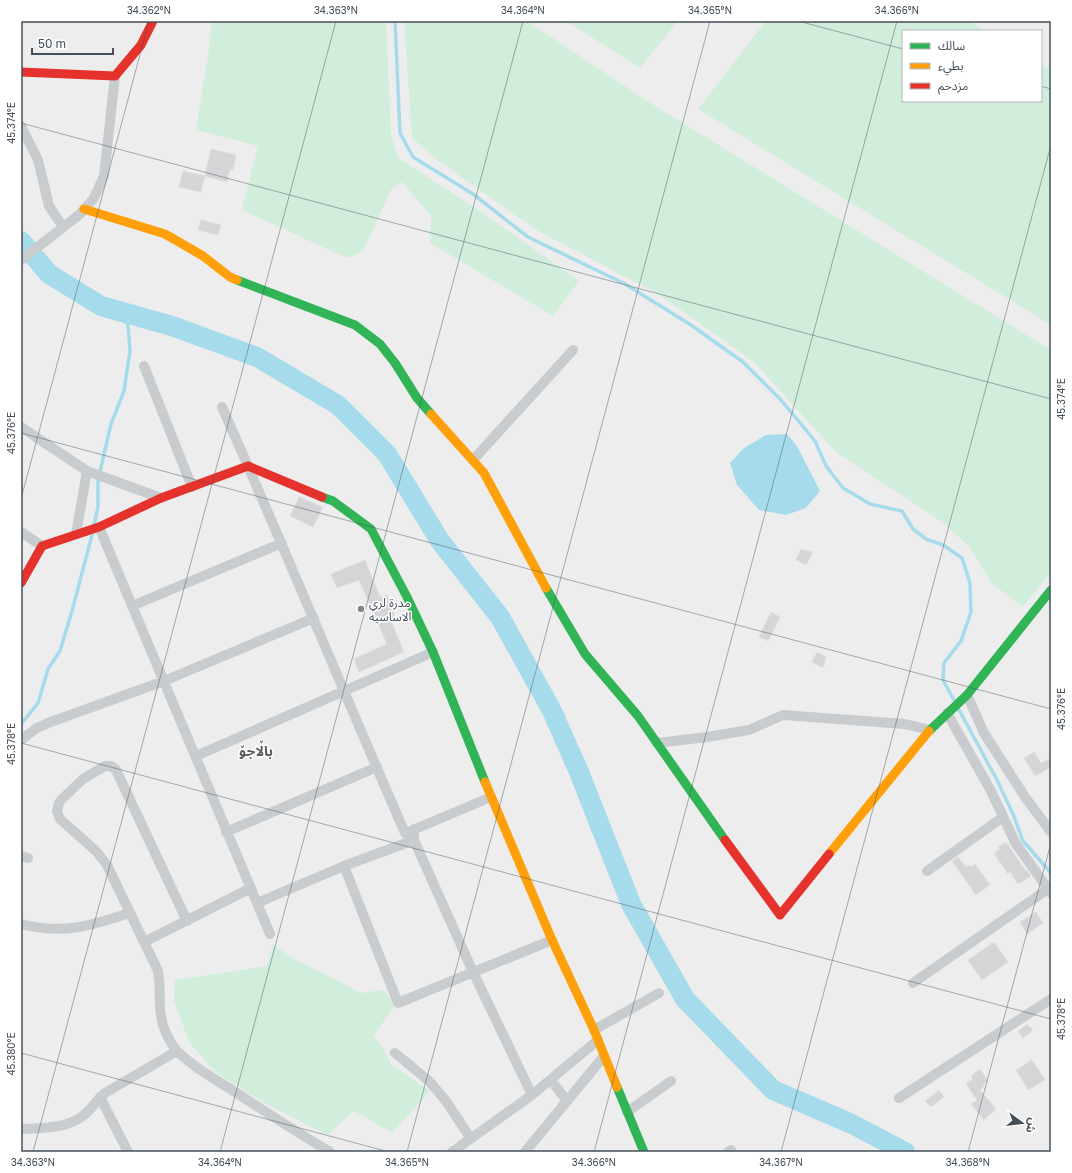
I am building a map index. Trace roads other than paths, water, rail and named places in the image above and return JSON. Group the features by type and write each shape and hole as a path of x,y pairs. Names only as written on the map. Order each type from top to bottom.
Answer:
{"street":[{"path":"21,260 80,214 94,198 104,176 115,76 141,45 153,21"},
{"path":"21,72 115,76"},
{"path":"21,126 38,160 49,206 63,226"},
{"path":"84,209 165,234 203,256 230,277 355,325 380,344 395,363 417,398 484,473 555,605 585,654 638,716 780,915 930,730 964,697 1051,590"},
{"path":"473,460 573,350"},
{"path":"144,366 192,487"},
{"path":"222,407 282,543 377,767 410,831 532,1095"},
{"path":"21,427 87,471 161,498"},
{"path":"21,583 42,546 99,527 161,498 248,466 333,501 371,529 408,597 433,652 491,796 552,940 594,1030 628,1112 642,1151"},
{"path":"76,534 87,471"},
{"path":"99,527 270,934"},
{"path":"21,532 42,546"},
{"path":"132,606 282,543"},
{"path":"21,740 32,731 48,723 164,681 314,618"},
{"path":"196,756 433,652"},
{"path":"964,697 1025,797 1051,832"},
{"path":"913,983 1050,891 1016,844 950,711"},
{"path":"658,743 749,730 783,715 905,724 930,730"},
{"path":"187,921 117,773 111,766 106,766 75,785 59,803 57,811 60,819 102,858 111,873 158,971 160,984 159,1007 163,1025 166,1034 177,1051 221,1083 330,1152"},
{"path":"226,832 377,767"},
{"path":"410,831 491,796"},
{"path":"928,871 1003,817"},
{"path":"257,903 344,866 414,840"},
{"path":"344,866 398,1003 552,940"},
{"path":"144,942 251,888"},
{"path":"21,924 43,929 71,929 89,926 130,913"},
{"path":"594,1030 659,993"},
{"path":"899,1098 1051,999"},
{"path":"452,1152 532,1095 598,1040"},
{"path":"21,1130 57,1126 82,1117 105,1093 177,1051"},
{"path":"395,1053 429,1081 446,1101 471,1139"},
{"path":"525,1152 604,1056"},
{"path":"550,1080 567,1101"},
{"path":"628,1112 671,1081"},
{"path":"100,1097 128,1152"}],"water":[{"path":"787,434 797,446 820,491 806,508 786,515 759,510 737,485 730,463 744,448 766,435"}],"waterway":[{"path":"395,21 400,133 413,157 473,194 528,237 625,284 691,325 743,362 781,400 815,441 826,466 843,488 870,504 902,511 913,529 926,539 943,545 962,558 970,583 971,612 961,641 944,663 943,680 955,702"},
{"path":"21,241 49,274 101,306 172,326 257,357 338,405 387,454 440,541 500,617 552,711 579,772 631,904 685,999 773,1090 852,1124 905,1152"},
{"path":"94,525 98,507 98,480 111,424 124,391 130,351 128,325 121,312"},
{"path":"21,724 38,703 48,669 60,651 92,535"},
{"path":"958,708 997,780 1013,814 1023,841 1051,873"}],"place":[{"name":"مدرة لري الاساسیه","path":"361,609"}],"district":[{"name":"باڵاجۆ","path":"256,750"}]}
